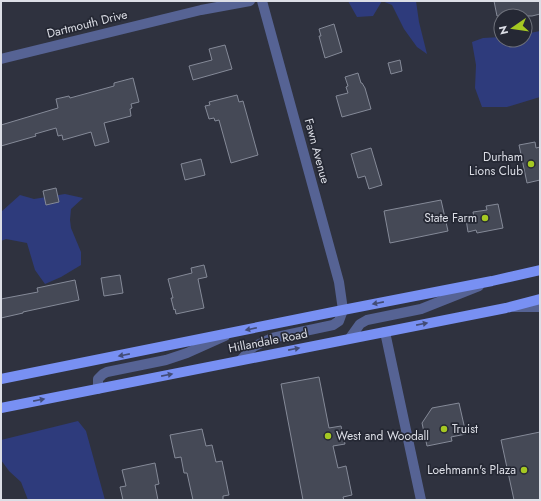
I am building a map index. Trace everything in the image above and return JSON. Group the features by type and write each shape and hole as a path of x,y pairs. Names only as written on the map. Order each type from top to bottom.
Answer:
{"main road":[{"name":"Hillandale Road","path":"1,379 492,281 540,270"},
{"name":"Hillandale Road","path":"1,408 506,308 540,299"}],"street":[{"name":"Dartmouth Drive","path":"1,59 201,10 250,1"},
{"name":"Fawn Avenue","path":"262,1 336,269 343,310"},
{"path":"350,338 360,324 367,320 421,309 492,281"},
{"path":"506,308 540,307"},
{"path":"241,360 253,347 272,338 333,325 339,321 343,310"},
{"path":"385,332 421,500"},
{"path":"98,389 98,379 102,374 180,356 230,333"}],"shaded area":[{"path":"348,1 382,1 373,16 357,17"},
{"path":"382,1 416,1 419,22 427,54 417,47 404,29 392,5"},
{"path":"540,31 540,97 507,107 482,107 475,88 476,65 472,42 483,38 493,37 493,48 533,48 533,32"},
{"path":"65,194 83,198 71,209 70,220 71,228 81,252 81,265 61,277 45,284 35,270 27,243 6,239 1,241 1,212 20,195 34,199"},
{"path":"78,421 86,431 105,500 28,500 21,482 9,471 1,460 1,440"}],"building":[{"path":"494,1 540,1 540,14 533,16 533,8 495,8"},
{"path":"334,24 342,52 325,58 319,36 321,36 319,29"},
{"path":"225,45 232,69 193,80 189,66 212,60 209,49"},
{"path":"400,60 402,71 391,74 388,63"},
{"path":"358,73 361,83 365,88 371,109 342,117 336,96 348,93 346,87 348,86 345,77"},
{"path":"133,78 139,102 131,104 131,116 104,123 109,142 95,146 91,132 63,140 62,135 58,136 56,128 35,134 36,136 1,146 1,125 58,108 56,99 69,96 70,98 114,86 114,83"},
{"path":"237,95 239,102 243,101 258,155 231,163 219,120 215,121 214,118 209,119 205,106 210,105 209,102"},
{"name":"Durham Lions Club","path":"535,142 536,148 540,147 540,180 527,183 519,145"},
{"path":"371,148 382,185 369,189 365,176 358,178 351,154"},
{"path":"201,159 205,175 185,180 181,164"},
{"path":"56,188 59,202 46,205 43,191"},
{"path":"441,200 448,231 390,243 384,211"},
{"name":"State Farm","path":"498,204 503,228 477,233 476,230 468,232 466,219 474,217 473,212 487,210 486,206"},
{"path":"204,265 207,277 198,279 204,308 176,314 171,298 173,298 168,279 192,273 191,268"},
{"path":"120,275 123,293 104,296 101,278"},
{"path":"75,280 79,300 1,318 1,299 38,292 37,288"},
{"path":"319,377 329,428 341,426 345,444 333,446 338,468 346,466 352,495 343,497 344,500 303,500 281,384"},
{"name":"Truist","path":"459,403 466,434 451,437 452,441 427,446 422,423 432,408"},
{"path":"202,429 206,446 212,445 216,462 222,461 229,495 223,496 223,500 193,500 187,473 184,473 181,457 175,458 170,435"},
{"name":"Loehmann's Plaza","path":"540,432 540,500 514,500 501,440"},
{"path":"155,463 159,484 155,485 158,500 123,500 120,487 126,486 122,470"}],"place":[{"name":"Durham Lions Club","path":"531,164"},
{"name":"State Farm","path":"485,218"},
{"name":"Truist","path":"444,429"},
{"name":"West and Woodall","path":"328,436"},
{"name":"Loehmann's Plaza","path":"524,470"}]}
